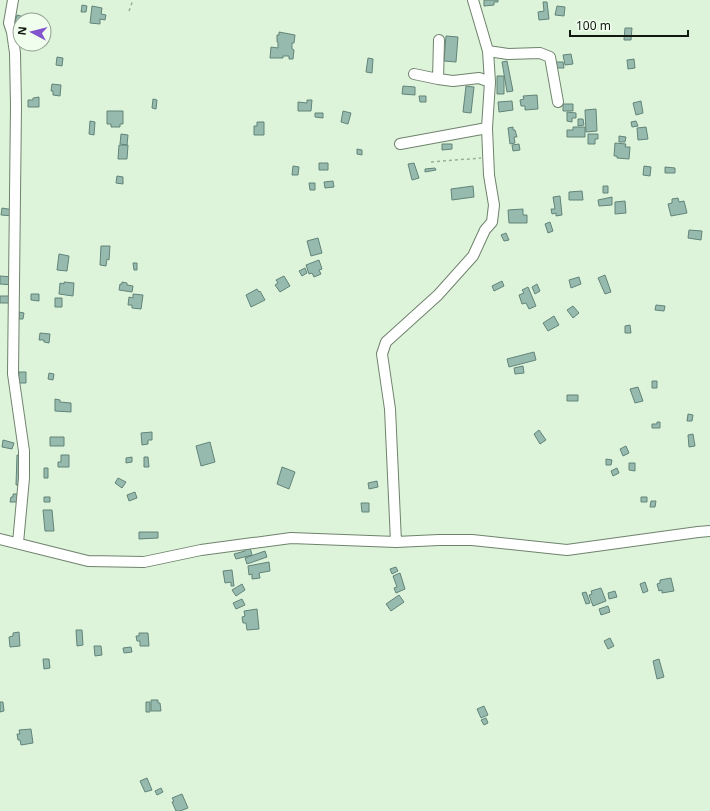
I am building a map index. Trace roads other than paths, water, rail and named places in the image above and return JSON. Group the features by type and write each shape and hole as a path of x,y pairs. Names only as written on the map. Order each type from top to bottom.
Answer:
{"street":[{"path":"13,0 9,23 15,53 16,106 13,374 24,451 24,478 18,543"},
{"path":"396,542 390,409 382,354 386,342 438,295 473,256 485,230 492,222 494,205 489,175 487,128 490,82 488,51 473,0"},
{"path":"438,79 439,40"},
{"path":"488,51 508,54 540,53 550,57 558,102"},
{"path":"414,74 453,81 479,78 490,82"},
{"path":"400,144 487,128"},
{"path":"0,539 88,561 144,562 201,550 292,538 396,542 472,540 567,550 710,531"}]}
